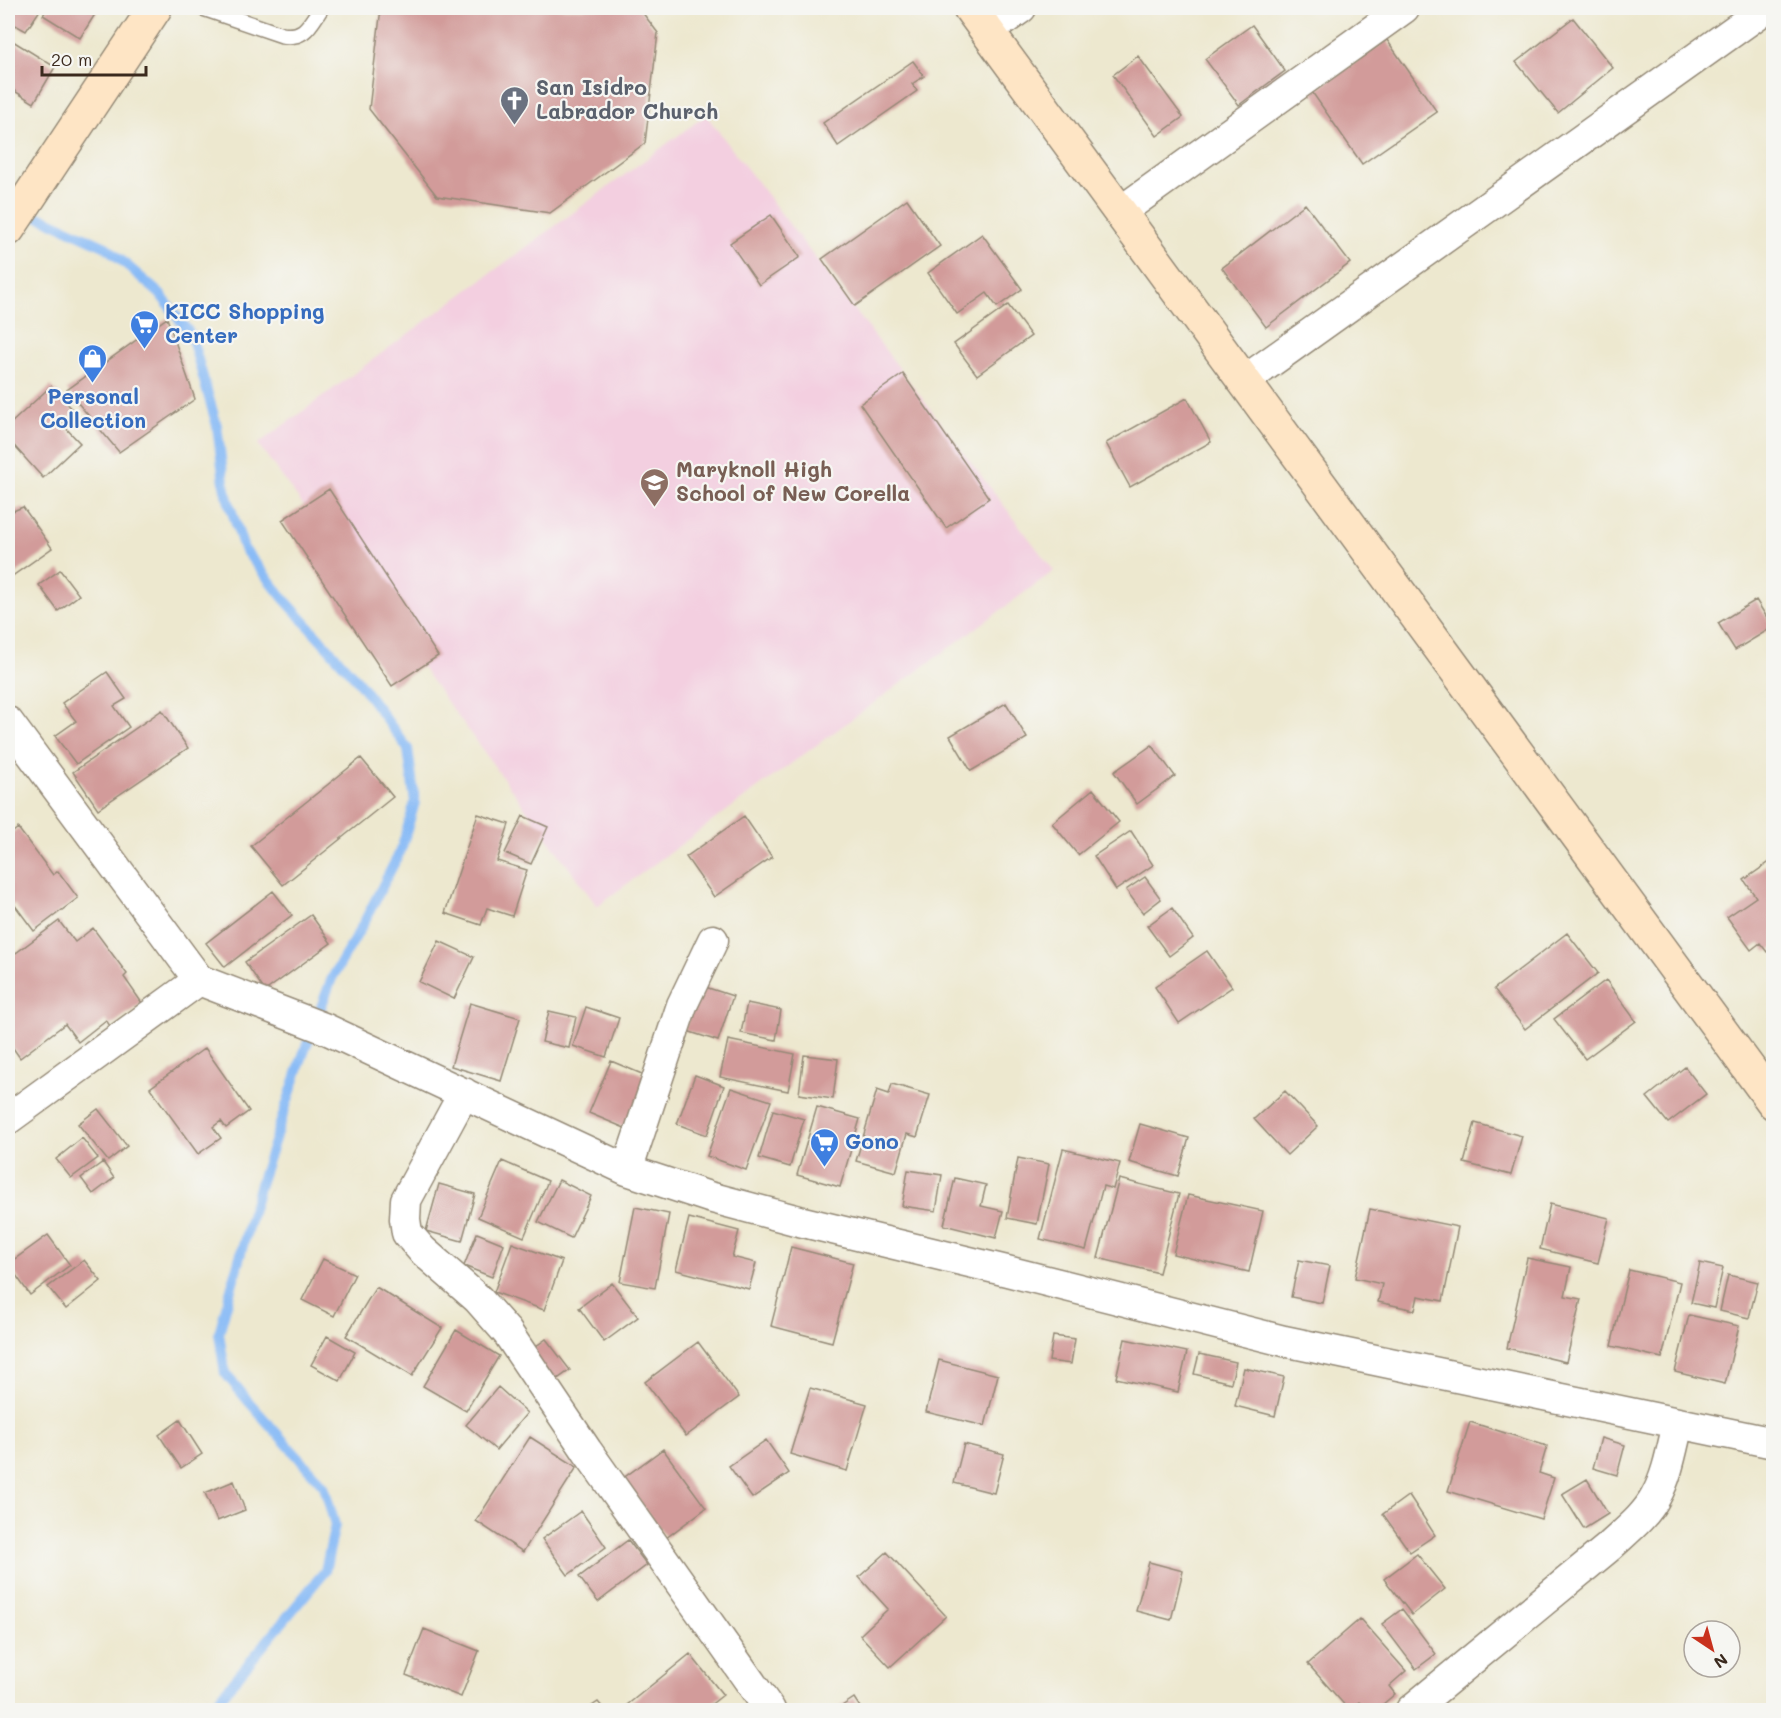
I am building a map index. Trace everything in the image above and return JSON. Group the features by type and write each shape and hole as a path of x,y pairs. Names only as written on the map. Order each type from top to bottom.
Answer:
{"street":[{"path":"8,229 155,8"},
{"path":"1020,8 979,20 1773,1103"},
{"path":"1120,212 1404,8"},
{"path":"1244,381 1766,8"},
{"path":"8,722 199,980 326,1029 627,1170 709,1197 788,1218 1284,1341 1773,1443"},
{"path":"627,1170 682,1005 713,940"},
{"path":"8,1119 199,980"},
{"path":"464,1093 406,1200 407,1233 422,1250 478,1299 507,1332 587,1451 770,1710"},
{"path":"1410,1710 1609,1547 1638,1519 1655,1497 1660,1486 1678,1424"}],"lane":[{"path":"203,8 293,37 303,33 321,8"}],"shaded area":[{"name":"Maryknoll High School of New Corella","path":"706,115 1054,571 597,906 258,444"}],"building":[{"path":"8,8 40,10 26,31 12,23 8,31"},
{"path":"48,8 99,8 80,38 43,15"},
{"name":"San Isidro Labrador Church","path":"381,8 639,8 658,33 645,143 550,213 437,196 369,109"},
{"path":"1573,18 1613,68 1558,113 1516,62"},
{"path":"1252,25 1285,71 1239,105 1205,59"},
{"path":"8,38 55,67 34,103 8,87"},
{"path":"1387,40 1437,112 1362,164 1312,92"},
{"path":"1138,56 1183,117 1157,136 1113,75"},
{"path":"913,61 924,76 912,84 917,91 838,146 823,123"},
{"path":"907,199 940,246 855,306 822,259"},
{"path":"1305,204 1350,263 1266,327 1222,268"},
{"path":"771,215 800,257 759,285 730,243"},
{"path":"982,234 1022,289 997,307 987,293 957,314 928,273"},
{"path":"1008,305 1031,336 977,375 954,344"},
{"path":"167,318 195,399 119,452 67,390"},
{"path":"903,374 989,498 946,528 860,404"},
{"path":"51,386 75,412 62,424 80,443 43,478 8,439 8,426"},
{"path":"1187,398 1211,442 1130,487 1106,443"},
{"path":"329,489 438,656 392,686 282,520"},
{"path":"23,507 52,548 8,579 8,513"},
{"path":"60,570 79,595 58,611 39,585"},
{"path":"1756,600 1773,627 1735,650 1718,623"},
{"path":"107,672 126,699 114,706 129,727 76,764 55,736 76,721 62,703"},
{"path":"1006,703 1027,738 971,771 950,736"},
{"path":"162,710 188,748 98,809 73,772"},
{"path":"1152,745 1175,776 1137,804 1114,772"},
{"path":"361,758 393,797 283,885 251,846"},
{"path":"1093,789 1119,822 1078,855 1052,823"},
{"path":"478,814 509,824 497,861 527,870 512,916 487,908 481,925 445,913"},
{"path":"523,816 548,827 531,864 505,853"},
{"path":"744,816 772,857 714,897 686,857"},
{"path":"18,828 53,875 58,871 78,898 34,931 14,904 8,909 8,836"},
{"path":"1131,831 1153,865 1116,890 1094,856"},
{"path":"1774,859 1774,948 1767,952 1760,943 1751,950 1727,917 1756,897 1744,880"},
{"path":"1145,877 1161,899 1143,913 1126,890"},
{"path":"273,891 292,915 225,967 206,943"},
{"path":"1172,908 1193,938 1169,956 1147,926"},
{"path":"311,915 331,943 265,991 245,962"},
{"path":"59,921 75,942 93,928 127,974 124,977 142,1003 110,1026 106,1020 78,1042 65,1024 20,1058 8,1041 8,959"},
{"path":"1567,933 1598,973 1525,1029 1494,989"},
{"path":"439,941 474,957 454,999 419,982"},
{"path":"1207,951 1232,987 1179,1023 1155,987"},
{"path":"1606,980 1636,1021 1585,1059 1554,1019"},
{"path":"699,985 733,996 718,1041 684,1030"},
{"path":"470,1003 520,1018 501,1081 451,1066"},
{"path":"747,1003 781,1010 776,1040 741,1033"},
{"path":"586,1007 619,1018 606,1057 573,1046"},
{"path":"549,1011 576,1017 569,1048 542,1042"},
{"path":"728,1040 795,1054 788,1091 720,1077"},
{"path":"205,1048 249,1111 226,1128 221,1121 213,1127 221,1138 198,1154 150,1088"},
{"path":"804,1055 838,1059 833,1099 799,1094"},
{"path":"611,1061 649,1077 627,1129 589,1113"},
{"path":"1685,1067 1706,1094 1668,1123 1647,1097"},
{"path":"695,1075 724,1086 707,1135 677,1124"},
{"path":"892,1084 930,1095 917,1137 907,1134 896,1172 856,1161 877,1090 889,1094"},
{"path":"731,1088 771,1101 746,1170 707,1156"},
{"path":"1285,1091 1318,1126 1287,1155 1254,1119"},
{"path":"817,1107 860,1119 840,1187 797,1175"},
{"path":"98,1109 127,1146 108,1161 78,1124"},
{"path":"773,1110 804,1119 790,1167 759,1158"},
{"path":"1475,1123 1522,1136 1511,1175 1464,1163"},
{"path":"1140,1124 1189,1138 1178,1176 1129,1162"},
{"path":"82,1138 98,1158 71,1178 56,1159"},
{"path":"1063,1149 1120,1163 1113,1189 1103,1186 1086,1250 1040,1239"},
{"path":"1018,1158 1049,1164 1037,1224 1007,1218"},
{"path":"502,1161 548,1181 524,1237 478,1217"},
{"path":"103,1162 114,1178 93,1194 81,1178"},
{"path":"908,1170 942,1175 936,1211 902,1206"},
{"path":"955,1178 986,1185 981,1206 1003,1211 996,1238 944,1225"},
{"path":"1119,1179 1179,1194 1159,1273 1098,1258"},
{"path":"559,1180 591,1196 571,1238 538,1222"},
{"path":"439,1184 475,1194 462,1241 426,1231"},
{"path":"1188,1195 1263,1211 1249,1272 1173,1254"},
{"path":"1550,1204 1609,1218 1598,1263 1540,1249"},
{"path":"635,1207 669,1214 655,1288 620,1282"},
{"path":"1370,1209 1458,1227 1443,1301 1418,1296 1415,1310 1378,1302 1382,1284 1355,1278"},
{"path":"689,1218 739,1231 732,1257 756,1263 749,1289 676,1270"},
{"path":"477,1233 504,1244 492,1277 464,1266"},
{"path":"48,1235 70,1265 30,1295 8,1264"},
{"path":"512,1243 562,1261 544,1310 494,1292"},
{"path":"791,1247 853,1263 832,1342 771,1326"},
{"path":"1527,1258 1571,1267 1565,1296 1581,1299 1566,1362 1507,1348"},
{"path":"323,1259 355,1274 334,1316 302,1300"},
{"path":"84,1260 101,1281 66,1309 48,1287"},
{"path":"1299,1260 1330,1266 1322,1303 1291,1297"},
{"path":"1700,1263 1723,1268 1714,1308 1691,1303"},
{"path":"1629,1270 1680,1282 1662,1358 1611,1346"},
{"path":"1728,1275 1758,1282 1749,1318 1720,1311"},
{"path":"612,1283 638,1317 604,1342 579,1308"},
{"path":"376,1287 442,1328 412,1376 346,1336"},
{"path":"1689,1315 1739,1326 1725,1384 1675,1372"},
{"path":"456,1330 499,1356 466,1411 423,1386"},
{"path":"327,1336 355,1352 340,1381 311,1365"},
{"path":"1053,1336 1075,1339 1071,1364 1049,1361"},
{"path":"546,1339 570,1370 552,1383 528,1352"},
{"path":"1125,1339 1187,1352 1178,1392 1116,1378"},
{"path":"698,1342 739,1397 686,1436 645,1382"},
{"path":"1199,1354 1236,1362 1231,1383 1194,1374"},
{"path":"939,1360 998,1375 985,1426 926,1412"},
{"path":"1244,1368 1284,1377 1275,1416 1235,1406"},
{"path":"498,1387 527,1413 496,1450 466,1425"},
{"path":"810,1388 867,1404 847,1471 790,1454"},
{"path":"180,1420 202,1454 181,1468 159,1435"},
{"path":"1470,1422 1547,1446 1539,1473 1554,1478 1541,1519 1448,1491"},
{"path":"530,1437 577,1467 523,1552 476,1521"},
{"path":"1601,1438 1625,1445 1617,1475 1593,1468"},
{"path":"766,1440 789,1473 752,1498 729,1466"},
{"path":"964,1444 1004,1454 994,1493 954,1483"},
{"path":"663,1449 706,1508 666,1538 622,1479"},
{"path":"1587,1479 1608,1514 1584,1529 1562,1494"},
{"path":"234,1481 245,1510 217,1521 205,1493"},
{"path":"1409,1495 1435,1535 1410,1552 1383,1514"},
{"path":"581,1511 606,1547 568,1575 542,1539"},
{"path":"628,1540 647,1565 598,1602 579,1577"},
{"path":"887,1552 946,1616 890,1667 860,1635 888,1609 859,1577"},
{"path":"1417,1554 1445,1589 1412,1615 1384,1579"},
{"path":"1149,1562 1183,1571 1171,1620 1136,1611"},
{"path":"1402,1609 1436,1654 1416,1669 1382,1624"},
{"path":"1360,1619 1406,1671 1389,1686 1395,1694 1376,1710 1366,1710 1359,1702 1349,1710 1308,1664"},
{"path":"424,1629 479,1651 461,1697 406,1675"},
{"path":"690,1654 723,1695 704,1710 622,1709"},
{"path":"854,1698 862,1710 836,1710"},
{"path":"598,1702 605,1710 586,1710"}],"waterway":[{"path":"24,213 45,219 106,247 160,294 191,335 217,426 225,490 244,549 285,600 358,681 408,749 415,802 401,850 332,978 303,1055 259,1187 219,1333 225,1373 324,1486 335,1525 325,1571 210,1710"}],"place":[{"name":"San Isidro Labrador Church","path":"515,126"},
{"name":"KICC Shopping Center","path":"144,350"},
{"name":"Personal Collection","path":"93,384"},
{"name":"Maryknoll High School of New Corella","path":"655,508"},
{"name":"Gono","path":"824,1168"}]}
